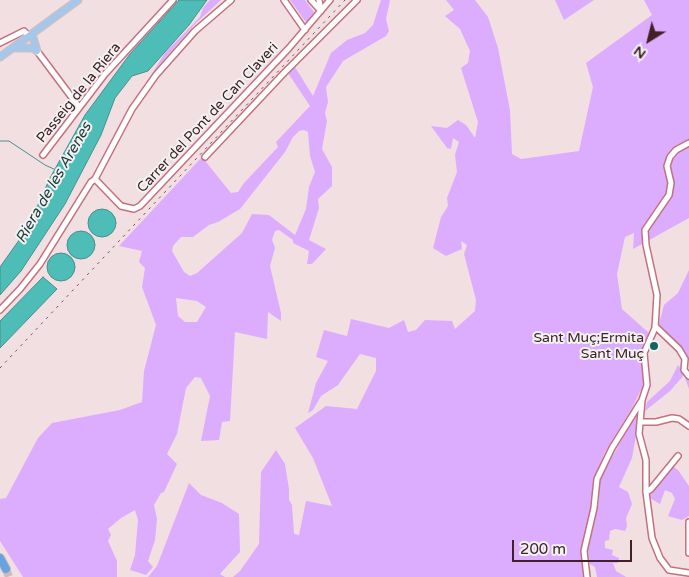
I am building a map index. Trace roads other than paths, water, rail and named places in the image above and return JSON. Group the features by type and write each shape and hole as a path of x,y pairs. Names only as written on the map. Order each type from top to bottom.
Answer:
{"highway":[{"path":"0,558 6,569"}],"main road":[{"path":"0,57 78,0"},
{"path":"13,48 35,49 31,35"}],"street":[{"name":"Passeig de la Riera","path":"43,155 105,74 173,0"},
{"path":"0,310 40,264 89,186 97,181 132,109 156,75 195,31 231,0"},
{"path":"284,0 305,30"},
{"path":"311,0 321,12"},
{"path":"319,0 321,12"},
{"name":"Carrer del Pont de Can Claveri","path":"97,181 121,206 134,209 140,206 305,30 329,0"},
{"path":"205,158 284,73 358,0"},
{"path":"0,43 24,31 31,35"},
{"path":"35,49 79,107"},
{"path":"689,143 676,150 670,157 668,166 671,184 669,196 645,230 646,245 657,290 655,326 645,350 647,385 643,398 639,434 646,460 646,492 652,538 660,558 671,574 689,572"},
{"path":"655,326 679,350 685,359 684,370 689,376"},
{"path":"587,577 584,551 594,508 597,479 612,448 643,398"},
{"path":"641,422 656,422 672,418 679,419 689,426"},
{"path":"646,492 651,489 678,456"},
{"path":"689,522 689,553"}],"water":[{"name":"Riera de les Arenes","path":"179,0 207,0 189,25 148,71 132,76 115,98 101,135 65,204 21,271 0,295 0,267 27,229 50,178 85,115 130,54"},
{"path":"102,209 112,213 116,223 112,233 102,237 92,233 88,223 92,213"},
{"path":"81,231 91,235 95,245 91,255 81,259 71,255 67,245 71,235"},
{"path":"61,253 71,257 75,267 71,277 61,281 51,277 47,267 51,257"},
{"path":"43,277 57,289 0,348 0,321"}],"waterway":[{"name":"Riera de les Arenes","path":"0,141 9,141 45,165 56,170"}],"tunnel":[{"path":"6,569 9,577"}],"railway":[{"path":"0,368 345,0"}],"place":[{"name":"Sant Muç;Ermita Sant Muç","path":"654,346"}]}
